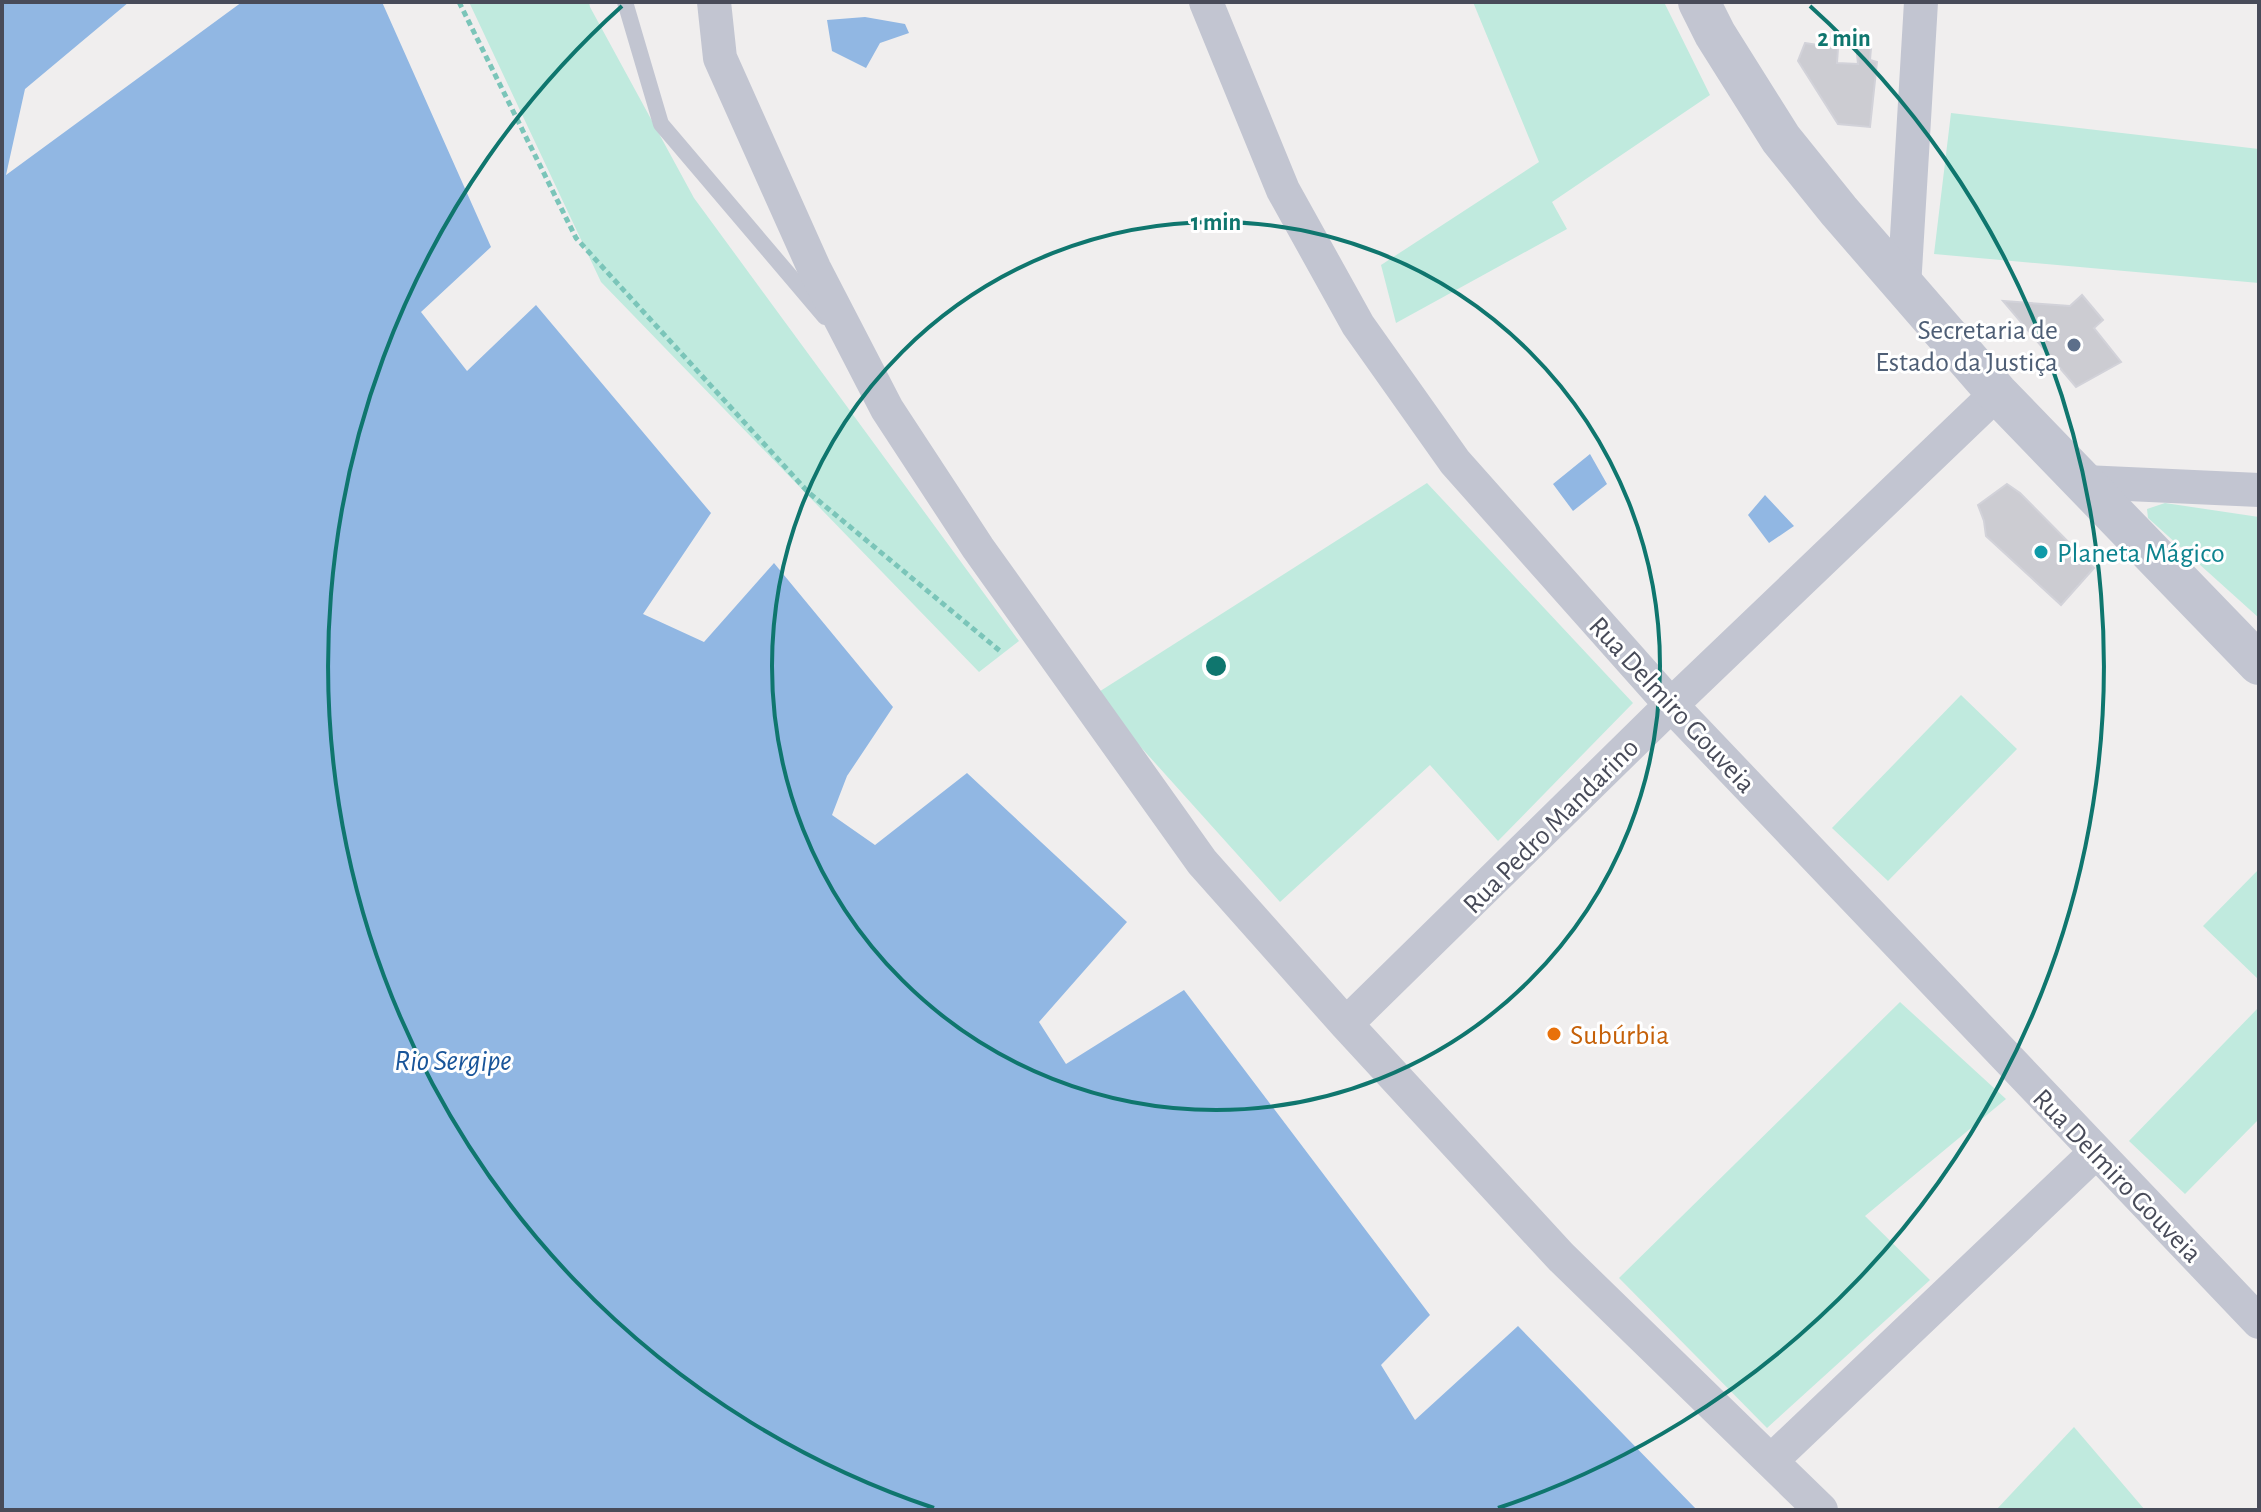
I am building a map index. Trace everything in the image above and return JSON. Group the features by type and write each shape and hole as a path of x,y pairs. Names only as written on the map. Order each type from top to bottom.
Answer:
{"street":[{"path":"714,2 720,58 814,268 887,409 978,548 1202,862 1561,1257 1821,1510"},
{"name":"Rua Delmiro Gouveia","path":"1206,2 1283,190 1358,325 1455,462 1671,705 2259,1322"},
{"path":"1699,2 1715,34 1781,139 1839,211 1997,393 2259,664"},
{"path":"1904,287 1921,2"},
{"name":"Rua Pedro Mandarino","path":"1346,1024 1671,705 1997,393"},
{"path":"2084,482 2259,490"},
{"path":"1771,1461 2096,1152"}],"lane":[{"path":"625,2 661,124 862,361"}],"path":[{"path":"459,2 576,238 808,492 1000,651"}],"green space":[{"path":"469,2 589,2 694,198 1019,641 979,672 601,282"},
{"path":"1473,2 1664,2 1710,95 1552,202 1567,229 1396,323 1381,265 1539,162"},
{"path":"1951,113 2259,149 2259,283 1934,254"},
{"path":"1427,483 1633,703 1498,841 1430,765 1280,902 1094,695"},
{"path":"2165,503 2259,517 2259,618 2148,518 2147,509"},
{"path":"1961,695 2017,749 1888,881 1832,828"},
{"path":"2259,869 2259,980 2203,926"},
{"path":"1900,1002 2006,1099 1865,1216 1930,1280 1767,1428 1619,1278"},
{"path":"2258,1008 2259,1119 2185,1194 2129,1141"},
{"path":"2074,1427 2145,1510 1996,1510"}],"water":[{"name":"Rio Sergipe","path":"2,2 129,2 25,89 6,175 242,2 382,2 491,247 421,312 467,371 536,305 711,513 643,614 704,642 774,563 893,707 847,776 832,815 875,845 967,773 1127,922 1039,1022 1066,1064 1184,990 1430,1315 1381,1365 1415,1420 1518,1326 1697,1510 2,1510"},
{"path":"865,17 905,24 909,33 880,43 866,68 832,51 827,20"},
{"path":"1590,454 1607,484 1573,511 1553,484"},
{"path":"1765,495 1794,526 1769,543 1748,515"}],"building":[{"path":"1805,43 1838,48 1837,63 1858,64 1856,44 1871,48 1870,60 1877,62 1870,127 1838,124 1798,61"},
{"name":"Secretaria de Estado da Justiça","path":"2082,295 2103,320 2094,328 2121,362 2076,387 2003,301 2070,306"},
{"name":"Planeta Mágico","path":"2007,484 2020,493 2094,568 2061,605 1986,536 1978,505"}],"place":[{"name":"Secretaria de Estado da Justiça","path":"2074,345"},
{"name":"Planeta Mágico","path":"2041,552"},
{"name":"Subúrbia","path":"1554,1034"}]}
